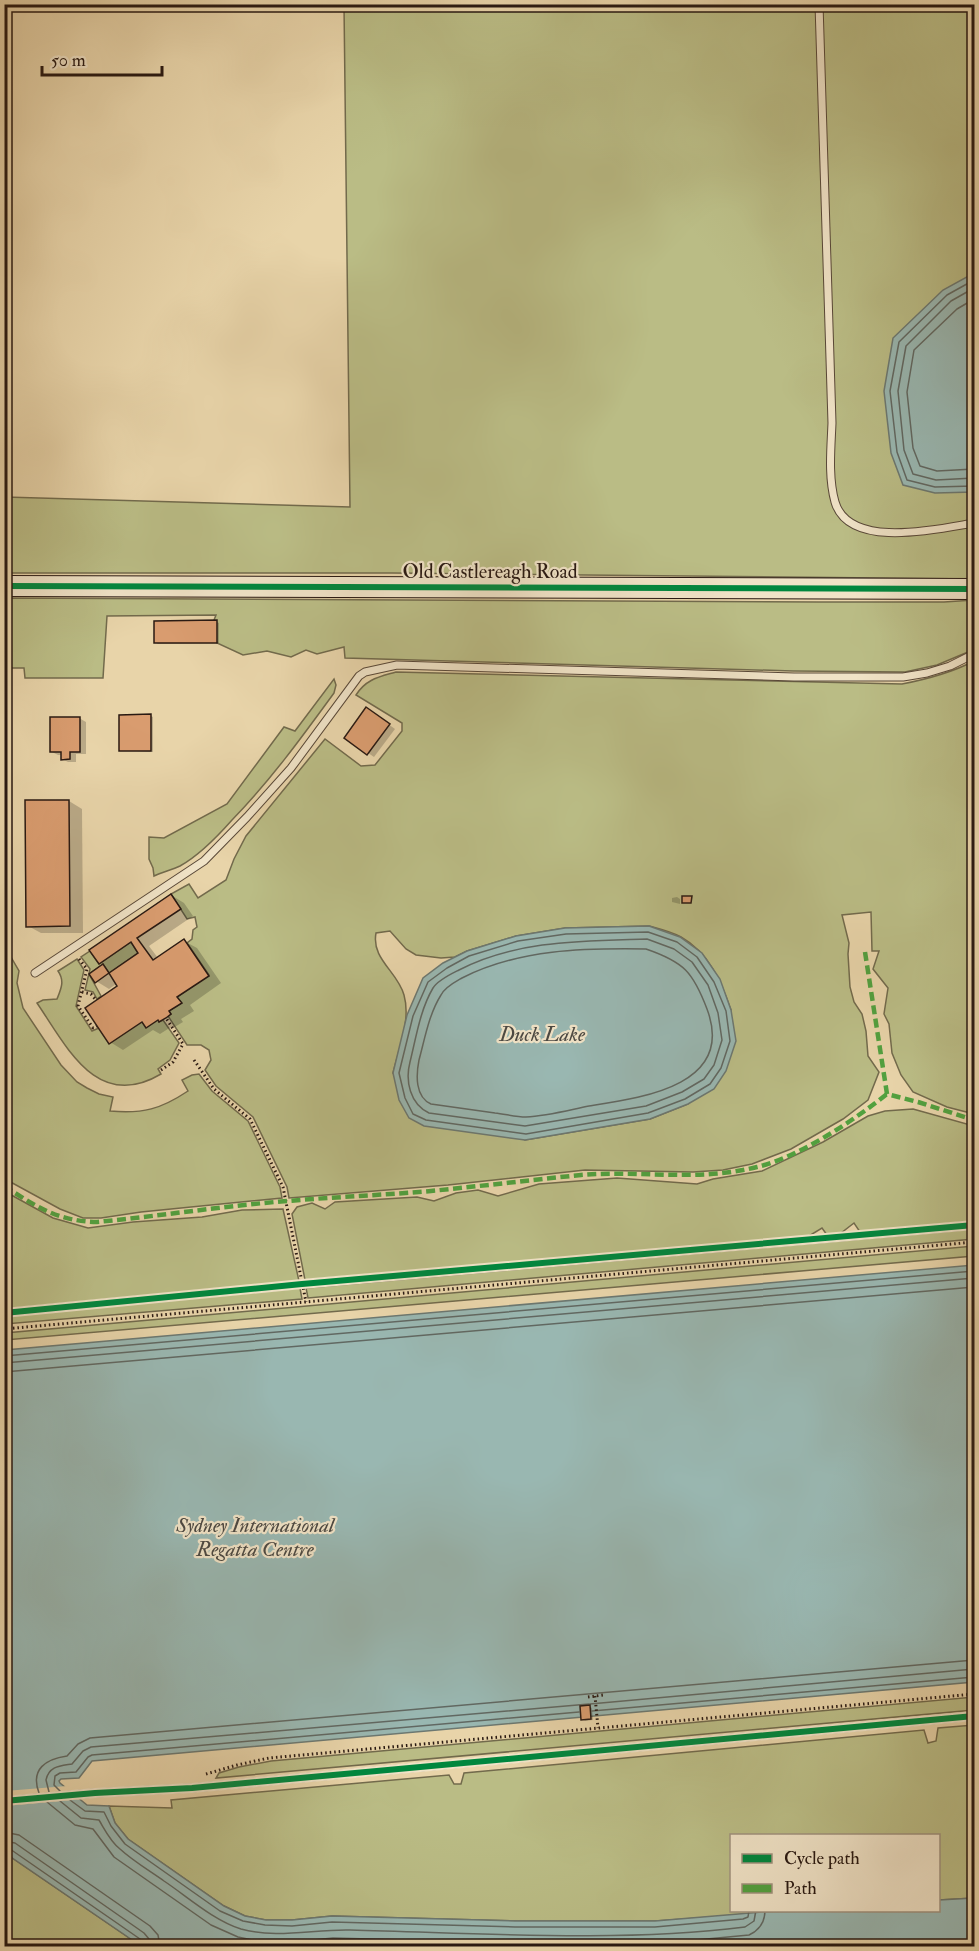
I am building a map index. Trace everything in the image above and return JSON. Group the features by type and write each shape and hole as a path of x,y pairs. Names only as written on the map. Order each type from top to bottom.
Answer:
{"street":[{"name":"Old Castlereagh Road","path":"4,586 975,589"}],"lane":[{"path":"819,4 834,501 839,513 848,522 859,528 880,532 923,531 975,523"},
{"path":"35,973 204,861 291,768 358,676 365,672 397,665 794,677 903,677 950,666 975,654"},
{"path":"4,1801 95,1792 192,1788 975,1716"}],"path":[{"path":"79,959 87,969 78,1006 93,1028 98,1026"},
{"path":"82,992 92,994 96,1000"},
{"path":"161,1070 172,1062 183,1044 166,1018"},
{"path":"194,1060 214,1089 250,1119 284,1187 306,1302"},
{"path":"4,1329 975,1242"},
{"path":"290,1285 314,1283"},
{"path":"199,1776 237,1764 269,1758 975,1694"},
{"path":"588,1696 603,1695"},
{"path":"595,1696 598,1728"}],"green space":[{"path":"344,5 974,5 974,579 392,573 5,573 5,497 350,507"},
{"path":"4,598 819,602 974,600 974,647 968,652 937,665 905,672 345,658 344,647 317,654 306,650 291,657 267,651 243,655 217,643 212,625 216,615 107,616 103,678 25,678 24,668 5,668"},
{"path":"974,661 974,1114 947,1107 913,1092 901,1075 892,1053 889,1024 884,1014 888,988 873,969 879,951 872,951 871,912 842,915 849,943 850,987 854,1002 862,1014 868,1056 879,1072 868,1100 843,1119 791,1149 752,1164 723,1170 693,1172 585,1170 448,1185 289,1198 287,1187 253,1117 216,1086 205,1070 211,1060 209,1050 201,1045 187,1045 168,1016 171,1014 169,1011 181,1003 177,997 209,975 187,943 192,939 193,930 197,927 195,917 187,919 171,894 189,884 198,898 226,880 246,836 325,739 361,766 375,765 402,731 402,723 356,695 373,679 396,672 902,684 939,675","holes":["649,926 681,937 699,951 718,978 731,1010 688,1104 650,1119 525,1140 393,1073 403,1034 406,1005 401,987 377,950 376,933 390,931 406,949 416,955 441,958 455,957 516,936 565,928"]},
{"path":"334,679 336,685 334,693 246,805 194,857 180,866 154,876 149,859 149,837 164,838 227,804 284,727 295,731"},
{"path":"131,942 138,953 109,973 103,964 89,974 101,996 97,999 93,992 85,990 90,969 81,957 90,951 99,964"},
{"path":"4,945 19,971 17,983 23,1008 61,1065 77,1082 99,1094 113,1097 110,1111 132,1112 151,1109 178,1097 188,1091 182,1080 199,1074 212,1091 248,1121 280,1187 282,1198 83,1218 60,1209 5,1179"},
{"path":"77,959 84,970 76,1006 92,1031 99,1028 163,1020 179,1043 170,1060 158,1069 161,1074 139,1084 119,1085 102,1080 86,1069 60,1038 37,1003 57,999 62,982 58,971"},
{"path":"913,1109 974,1126 974,1221 860,1232 854,1223 841,1233 827,1235 822,1228 809,1236 791,1238 305,1280 292,1214 297,1207 312,1203 325,1209 335,1202 417,1197 434,1201 456,1193 478,1190 498,1196 539,1184 617,1178 697,1184 762,1171 823,1142 868,1116 885,1111"},
{"path":"4,1191 53,1218 88,1228 202,1217 242,1210 283,1209 299,1281 5,1309"},
{"path":"974,1229 974,1239 308,1298 306,1288"},
{"path":"974,1246 974,1256 5,1340 5,1333"},
{"path":"300,1288 302,1299 5,1324 5,1316"},
{"path":"974,1697 974,1710 216,1778 219,1773 271,1761"},
{"path":"974,1725 974,1898 940,1900 940,1834 730,1834 730,1912 781,1912 655,1921 515,1921 332,1916 266,1920 245,1916 224,1906 128,1839 115,1823 109,1806 172,1808 171,1800 449,1775 454,1784 461,1784 464,1773 924,1730 928,1743 936,1741 938,1728"},
{"path":"5,1853 141,1946 5,1946"}],"water":[{"path":"974,273 974,492 935,493 903,485 891,453 884,391 893,338 943,290"},
{"name":"Duck Lake","path":"649,926 680,937 702,953 720,979 731,1010 736,1041 726,1071 714,1089 688,1104 650,1119 525,1140 424,1126 409,1118 399,1100 393,1073 407,1015 423,978 443,963 467,951 516,936 565,928"},
{"name":"Sydney International Regatta Centre","path":"974,1265 974,1682 92,1761 79,1778 59,1781 87,1805 109,1806 115,1823 128,1839 224,1906 245,1916 266,1920 332,1916 515,1921 655,1921 762,1912 940,1912 940,1900 974,1898 974,1946 141,1946 5,1853 5,1350"}],"pier":[{"path":"67,1786 84,1799 5,1806 5,1791"}],"building":[{"path":"217,620 217,643 154,643 154,621"},
{"path":"366,707 390,724 367,755 344,738"},
{"path":"151,714 151,751 119,751 119,715"},
{"path":"50,717 80,717 80,752 70,752 70,759 61,760 61,752 50,752"},
{"path":"25,800 69,800 70,926 26,927"},
{"path":"171,894 181,909 137,938 153,960 184,939 209,976 177,997 182,1003 169,1011 171,1014 166,1018 146,1028 142,1022 109,1044 85,1008 117,986 109,973 138,953 131,942 99,964 89,950"},
{"path":"682,896 692,896 691,903 682,903"},
{"path":"103,964 109,973 95,983 89,974"},
{"path":"590,1705 591,1719 581,1720 580,1706"}],"marked path":[{"path":"865,952 887,1094 974,1120"},
{"path":"4,1186 48,1212 70,1219 97,1222 263,1203 431,1191 581,1175 713,1174 757,1167 808,1147 887,1094"}],"cycle path":[{"path":"4,586 974,589"},
{"path":"4,1313 302,1284 974,1225"},
{"path":"4,1801 192,1788 974,1716"}]}
